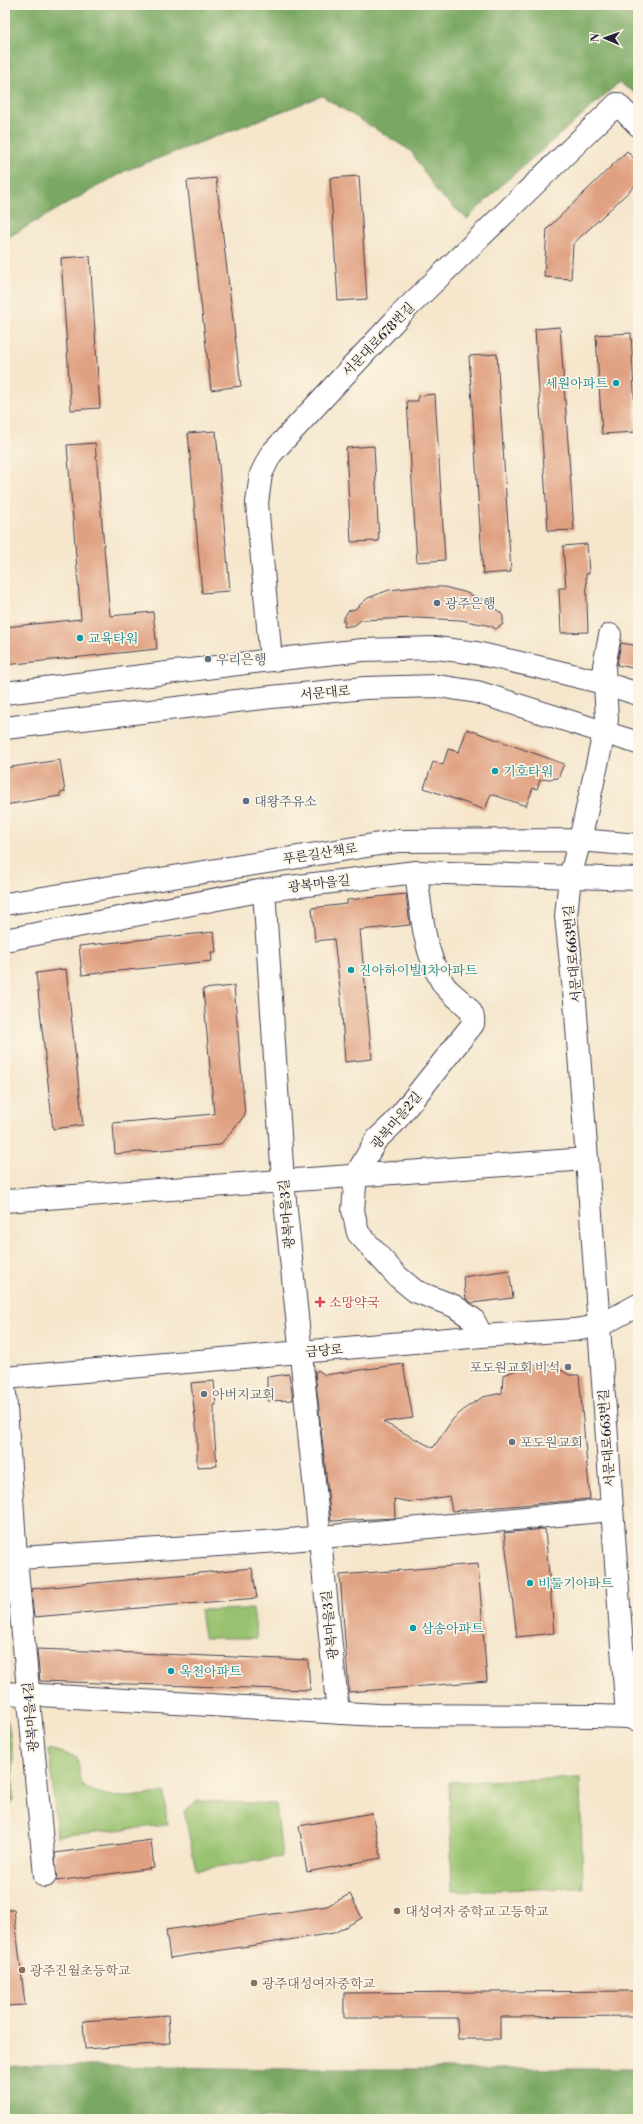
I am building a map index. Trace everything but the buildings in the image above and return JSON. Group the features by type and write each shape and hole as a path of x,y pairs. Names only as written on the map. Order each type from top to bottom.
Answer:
{"street":[{"name":"서문대로678번길","path":"270,660 257,512 261,474 271,454 401,314 617,104 638,125"},
{"name":"서문대로663번길","path":"610,635 604,666 607,720 580,840 570,877 566,916 575,1001 587,1159 611,1510 629,1613 632,1719"},
{"path":"5,693 363,650 436,648 476,653 604,683 638,694"},
{"name":"서문대로","path":"5,728 271,696 365,688 438,686 476,692 638,743"},
{"name":"푸른길산책로","path":"5,904 398,841 580,840 638,845"},
{"name":"광복마을길","path":"5,940 264,890 416,872 638,879"},
{"name":"광복마을2길","path":"416,872 424,931 436,972 450,994 469,1008 474,1018 473,1024 394,1123 376,1140 356,1175 353,1210 358,1233 364,1242 397,1276 415,1291 454,1306 473,1319 482,1336"},
{"name":"광복마을3길","path":"264,890 283,1181 299,1352 338,1713"},
{"path":"5,1201 587,1159"},
{"name":"금당로","path":"5,1378 482,1336 574,1330 599,1326 638,1305"},
{"name":"광복마을4길","path":"5,1393 11,1558 28,1694 45,1876"},
{"path":"11,1558 320,1537 611,1510"},
{"path":"5,1693 384,1715 632,1719"}],"green space":[{"path":"5,5 638,5 638,95 619,83 506,181 467,219 437,192 411,151 322,96 125,171 5,239"},
{"path":"253,1609 257,1638 204,1638 200,1610"},
{"path":"5,1718 8,1722 13,1755 13,1799 5,1821"},
{"path":"49,1749 77,1757 82,1785 101,1794 122,1797 164,1792 167,1825 57,1836"},
{"path":"580,1778 583,1888 452,1891 449,1782"},
{"path":"197,1801 276,1804 282,1857 196,1870 184,1811"},
{"path":"35,2065 288,2069 638,2069 638,2119 5,2119 5,2067"}],"place":[{"name":"세원아파트","path":"616,383"},
{"name":"광주은행","path":"437,603"},
{"name":"교육타워","path":"80,638"},
{"name":"우리은행","path":"208,659"},
{"name":"기호타워","path":"495,771"},
{"name":"대왕주유소","path":"246,801"},
{"name":"진아하이빌1차아파트","path":"351,970"},
{"name":"소망약국","path":"320,1302"},
{"name":"포도원교회 비석","path":"568,1367"},
{"name":"아버지교회","path":"204,1394"},
{"name":"포도원교회","path":"512,1442"},
{"name":"비둘기아파트","path":"530,1583"},
{"name":"삼송아파트","path":"413,1628"},
{"name":"옥천아파트","path":"171,1671"},
{"name":"대성여자 중학교 고등학교","path":"397,1911"},
{"name":"광주진월초등학교","path":"22,1970"},
{"name":"광주대성여자중학교","path":"254,1983"}]}
